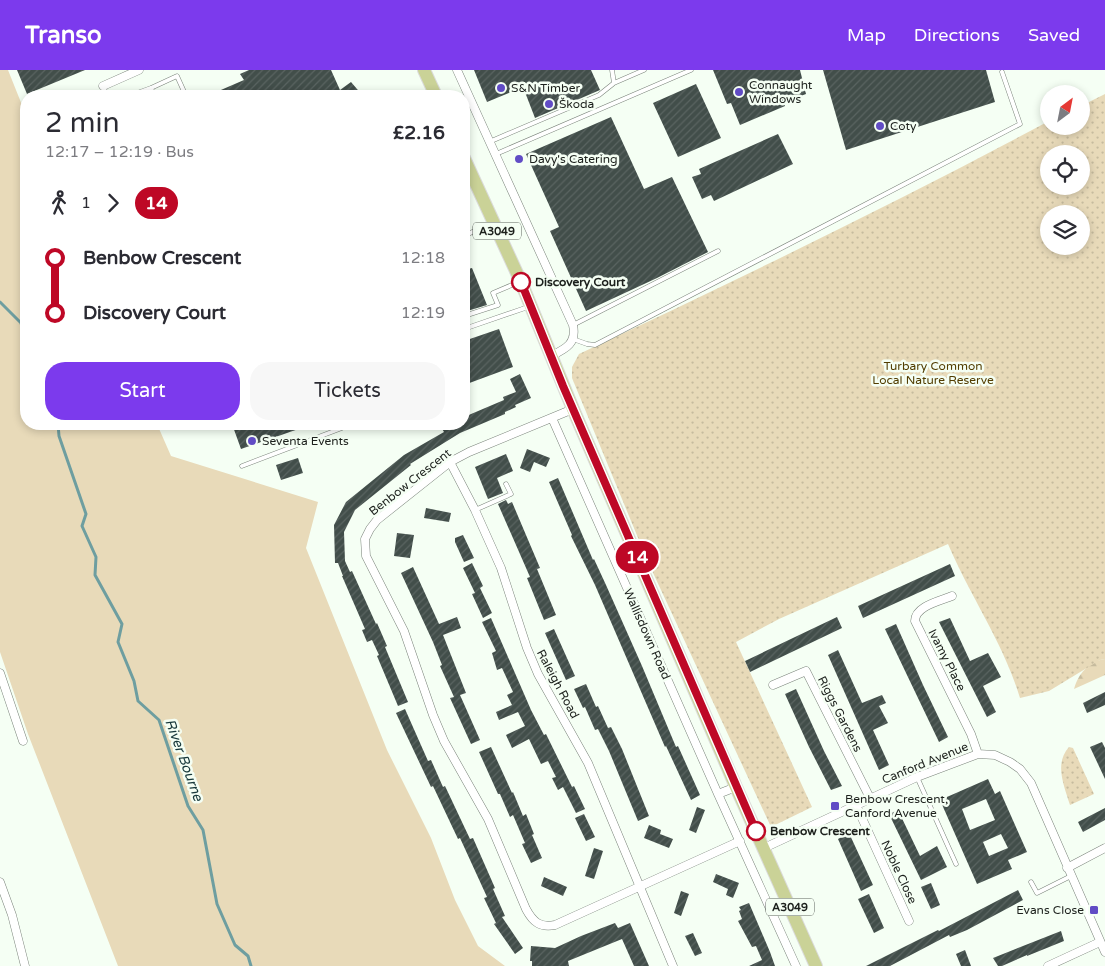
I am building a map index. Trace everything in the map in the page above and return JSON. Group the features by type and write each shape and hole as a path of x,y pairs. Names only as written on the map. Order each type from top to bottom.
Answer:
{"main road":[{"path":"424,70 433,90"},
{"name":"Wallisdown Road","path":"470,171 521,282 550,356 736,787 816,966"}],"street":[{"path":"103,86 139,70"},
{"path":"457,70 466,90"},
{"path":"470,99 572,325 573,339 571,344 550,356"},
{"name":"Benbow Crescent","path":"573,409 469,452 450,462 377,520 370,529 364,546 366,556 404,631 444,741 488,819 526,909 537,924 555,925 740,841"},
{"name":"Wallisdown Road","path":"552,418 796,966"},
{"name":"Raleigh Road","path":"450,462 475,510 501,568 527,648 538,674 588,763 673,966"},
{"name":"Ivamy Place","path":"952,596 919,610 915,616 915,621 971,734 978,754"},
{"name":"Riggs Gardens","path":"773,685 806,671 870,798"},
{"path":"0,673 23,741"},
{"name":"Canford Avenue","path":"764,848 917,777 978,754 1001,757 1016,766 1031,783 1105,952"},
{"path":"718,794 736,787"},
{"name":"Noble Close","path":"856,805 909,921"},
{"path":"1067,868 1105,848"},
{"path":"0,882 12,915 25,966"},
{"path":"1048,966 1100,942"}],"lane":[{"path":"612,70 614,83"},
{"path":"489,142 598,95 614,83 644,70"},
{"path":"495,155 691,70"},
{"path":"573,339 587,344 595,344 1020,124 1002,72"},
{"path":"146,90 177,76 183,90"},
{"path":"103,86 105,90"},
{"path":"470,233 493,222"},
{"path":"572,325 718,251"},
{"path":"470,314 498,305 494,294 521,282"},
{"path":"470,327 531,305"},
{"path":"242,466 337,430"},
{"path":"475,510 511,494 506,484"},
{"path":"917,777 956,864"},
{"path":"1031,882 1037,893 1071,876"}],"green space":[{"path":"0,70 8,70 20,100 20,430 160,430 171,456 318,502 306,548 387,750 431,838 455,900 478,946 505,966 118,966 28,734 0,652"},
{"name":"Turbary Common Local Nature Reserve","path":"1105,94 1105,659 1100,660 1049,691 1020,698 1005,658 948,544 779,619 736,642 812,807 771,827 648,562 572,378 572,367 579,354 815,241 1040,126 1040,135 1090,135 1090,102"},
{"path":"1105,659 1105,675 1074,689 1081,673 1089,665"},
{"path":"1069,747 1073,748 1094,794 1070,805 1061,768 1064,754"}],"building":[{"path":"17,70 85,70 37,90 25,90"},
{"path":"249,70 331,70 340,90 221,90 244,80 240,74"},
{"path":"474,70 591,70 600,90 535,118 523,87 487,102"},
{"path":"713,70 800,70 806,94 784,102 785,106 740,125 731,103 727,104"},
{"name":"Coty","path":"823,70 986,70 995,102 846,150"},
{"path":"351,82 358,90 340,90"},
{"path":"696,84 721,138 678,157 653,103"},
{"path":"611,117 644,189 672,177 708,252 586,311 550,231 559,227 526,154"},
{"path":"778,134 793,164 714,201 711,195 702,199 692,177 701,174 699,169"},
{"path":"470,268 472,268 487,305 470,310"},
{"path":"499,329 513,367 470,383 470,339"},
{"path":"520,374 531,398 515,405 516,407 505,412 505,414 470,429 470,414 504,400 503,397 516,392 510,379"},
{"name":"Seventa Events","path":"234,430 296,430 241,449"},
{"path":"443,430 467,430 410,464 355,510 344,532 345,561 350,572 352,571 377,623 408,702 398,706 377,656 379,655 372,640 367,642 362,630 365,629 338,563 335,563 334,525 346,502 404,455 444,432"},
{"path":"527,449 550,458 546,467 534,462 530,472 520,468"},
{"path":"506,454 513,471 497,478 503,493 488,499 475,467"},
{"path":"298,458 303,473 281,480 276,465"},
{"path":"558,478 676,747 678,746 700,795 691,800 665,747 595,585 571,536 549,482"},
{"path":"506,500 508,504 512,502 540,568 537,569 556,615 544,620 527,578 530,577 498,504"},
{"path":"426,508 451,513 449,522 424,518"},
{"path":"397,533 414,535 410,558 394,556"},
{"path":"463,535 474,558 464,562 455,542 455,538"},
{"path":"472,563 483,586 480,588 492,613 483,618 472,594 475,593 463,568"},
{"path":"950,564 955,576 863,618 858,606"},
{"path":"413,567 439,624 457,617 461,628 443,635 466,693 460,695 480,740 471,744 450,698 454,697 440,666 442,665 433,642 401,573"},
{"path":"837,617 842,628 750,672 745,661"},
{"path":"491,618 531,710 544,735 546,734 585,809 576,813 563,787 558,790 552,778 556,777 548,761 541,764 529,739 512,748 506,735 525,726 518,712 499,720 496,712 512,705 507,695 513,692 502,668 497,670 492,653 496,651 482,622"},
{"path":"950,618 970,661 988,653 1001,677 983,686 996,712 987,717 939,622"},
{"path":"896,624 948,737 939,742 885,629"},
{"path":"554,629 575,676 566,680 545,633"},
{"path":"838,650 862,703 882,695 886,703 879,706 888,723 873,730 889,765 879,770 828,655"},
{"path":"586,684 596,707 598,706 608,728 611,727 622,749 649,816 638,821 609,751 598,729 595,730 585,707 583,708 574,689"},
{"path":"796,689 842,786 831,790 809,747 785,694"},
{"path":"1105,692 1105,705 1087,713 1083,703"},
{"path":"405,709 428,761 431,760 443,787 445,786 470,839 473,838 495,888 493,889 505,916 502,917 523,948 515,954 494,924 496,923 484,898 487,897 460,838 458,839 433,786 431,787 396,713"},
{"path":"1102,742 1105,748 1105,779 1090,747"},
{"path":"491,747 523,816 526,814 534,834 532,835 542,858 531,863 522,844 525,843 513,815 510,817 479,752"},
{"path":"988,779 995,794 1000,791 1027,852 1008,860 1012,869 977,884 940,800","holes":["986,799 995,820 970,830 962,809","1001,834 1008,848 989,856 983,842"]},
{"path":"697,807 705,810 696,833 689,830"},
{"path":"1105,808 1105,820 1083,832 1078,822"},
{"path":"898,810 920,856 937,846 947,867 921,880 889,814"},
{"path":"584,814 595,837 586,841 575,818"},
{"path":"649,825 661,830 660,834 673,839 669,848 644,838"},
{"path":"849,833 873,885 861,891 838,839"},
{"path":"594,848 603,851 594,879 585,876"},
{"path":"716,874 739,883 733,898 726,895 728,889 713,882"},
{"path":"544,877 567,887 563,896 541,886"},
{"path":"931,883 940,905 931,909 921,887"},
{"path":"1018,890 1023,900 967,930 950,937 949,935 890,966 866,966 939,931"},
{"path":"681,891 689,894 681,916 674,913"},
{"path":"869,894 884,928 874,933 858,899"},
{"path":"749,903 775,966 749,966 762,960 756,946 752,947 738,921 742,919 739,907"},
{"path":"615,923 618,928 630,923 649,966 634,966 622,939 568,961 569,966 532,966 532,961 530,961 531,946 555,948"},
{"path":"1061,931 1064,941 1002,966 998,966 993,958"},
{"path":"693,933 702,953 695,956 685,936"},
{"path":"965,950 971,966 961,966 956,954"}],"waterway":[{"name":"River Bourne","path":"0,302 20,322"},
{"name":"River Bourne","path":"58,430 86,514 82,526 96,557 95,575 122,624 118,642 134,681 138,701 159,720 188,806 203,830 217,904 235,945 248,956 251,966"}],"bus line":[{"name":"14","path":"521,282 550,356 756,831"}],"place":[{"name":"S&N Timber","path":"501,88"},
{"name":"Connaught Windows","path":"739,92"},
{"name":"Škoda","path":"549,104"},
{"name":"Coty","path":"880,126"},
{"name":"Davy's Catering","path":"519,159"},
{"name":"Discovery Court","path":"521,282"},
{"name":"Seventa Events","path":"252,441"},
{"name":"Benbow Crescent, Canford Avenue","path":"835,806"},
{"name":"Benbow Crescent","path":"756,831"},
{"name":"Evans Close","path":"1094,910"}]}
